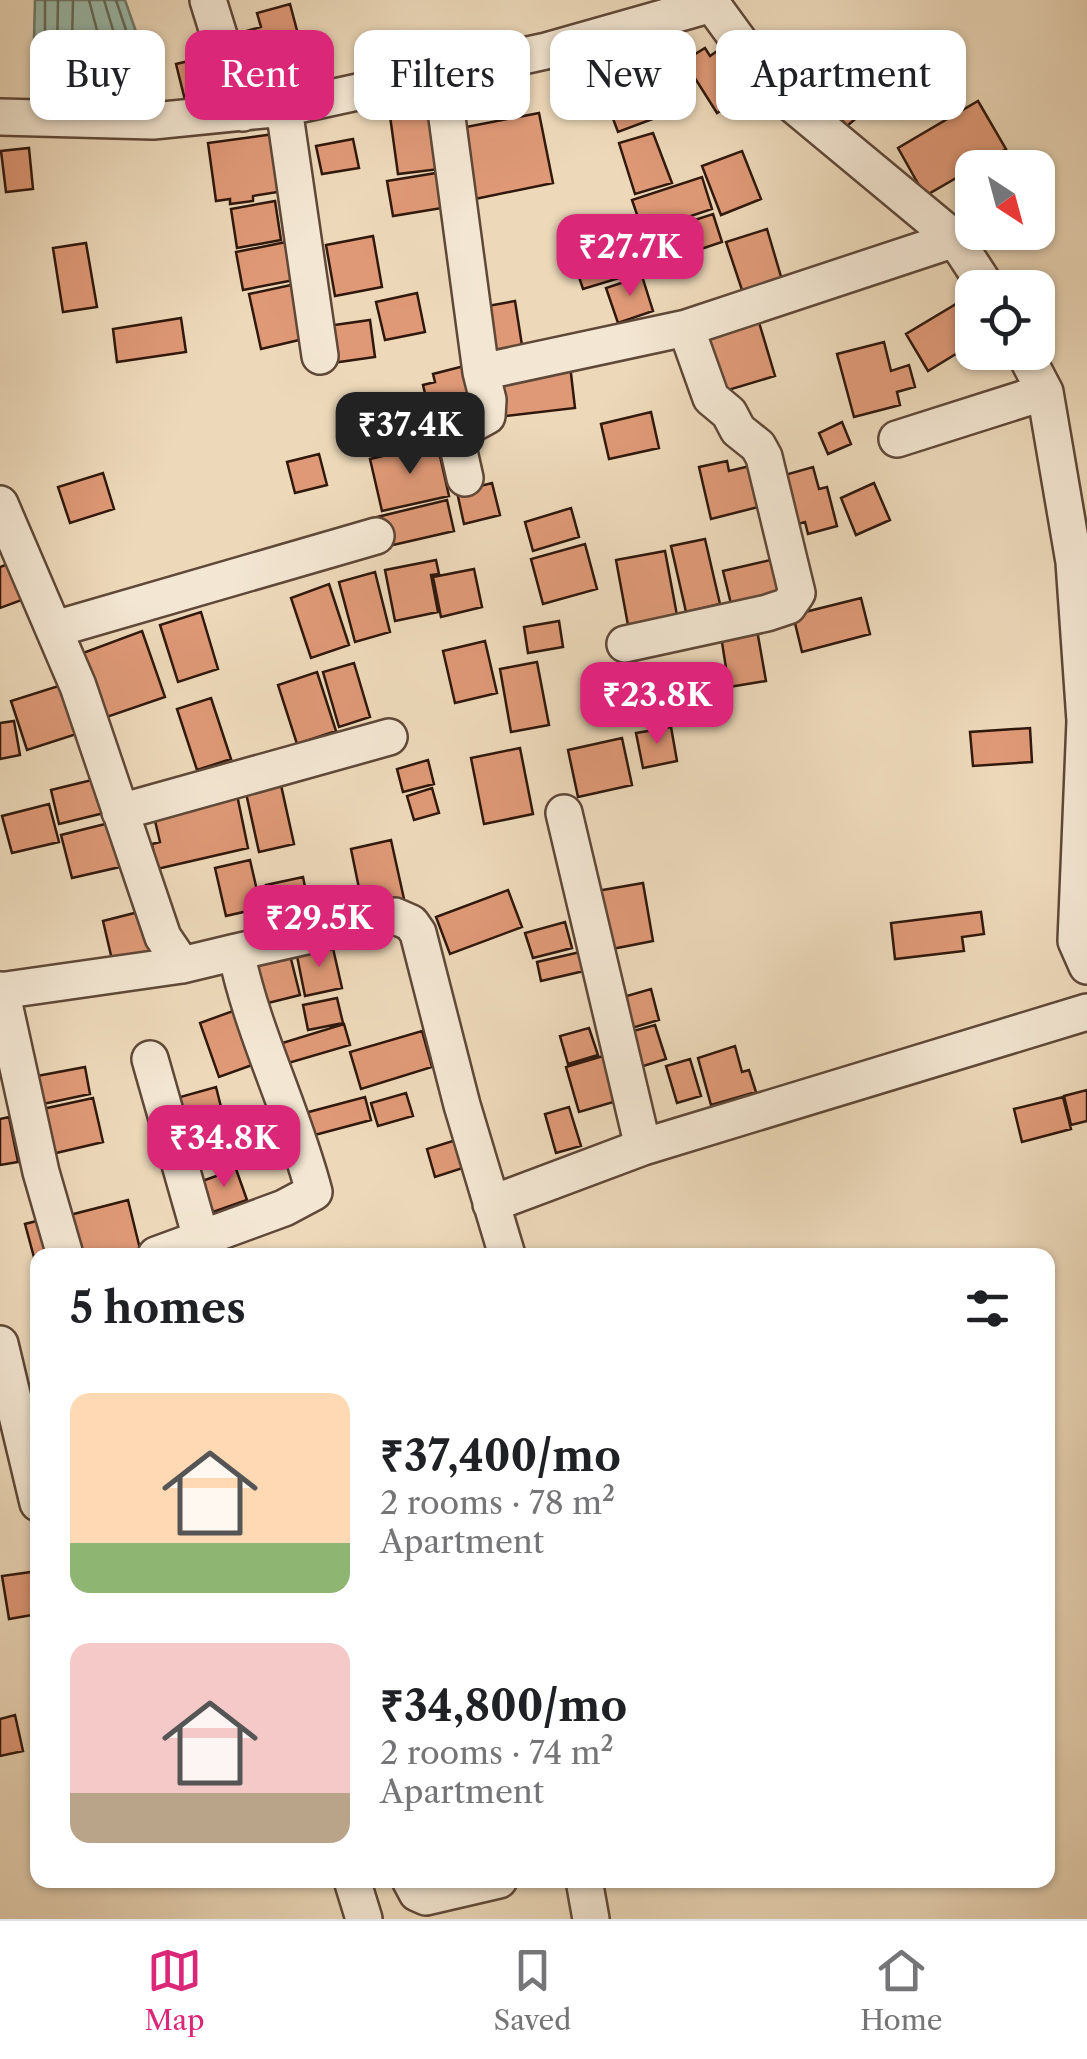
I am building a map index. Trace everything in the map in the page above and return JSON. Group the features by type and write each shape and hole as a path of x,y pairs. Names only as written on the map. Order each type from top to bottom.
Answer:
{"street":[{"path":"208,0 217,30"},
{"path":"530,54 711,2 773,88 955,239"},
{"path":"0,116 153,122 185,118"},
{"path":"286,120 320,356"},
{"path":"447,120 488,400 487,416 456,438 465,478"},
{"path":"481,372 686,328 955,239"},
{"path":"625,644 766,613 788,606 797,593 764,457 711,398 686,328"},
{"path":"1033,370 1045,392 1074,562 1085,721 1076,940 1087,966"},
{"path":"897,439 1045,392"},
{"path":"0,504 78,686 163,937 182,966"},
{"path":"55,629 376,536"},
{"path":"120,812 389,736"},
{"path":"564,813 643,1147"},
{"path":"63,1248 41,1172 1,991 182,966 396,916 412,923 418,933 504,1248"},
{"path":"175,1248 284,1208 314,1192 301,1143 243,987 236,952"},
{"path":"491,1204 643,1147 1087,1012"},
{"path":"150,1059 201,1238"},
{"path":"0,1344 30,1464"},
{"path":"354,1888 364,1919"},
{"path":"414,1888 426,1897 472,1888"},
{"path":"585,1888 591,1919"}],"water":[{"path":"35,0 125,0 135,30 34,30"}],"building":[{"path":"290,4 297,30 250,30 261,27 257,13"},
{"path":"705,48 710,56 716,52 716,111 696,80 696,54"},
{"path":"185,62 185,100 176,64"},
{"path":"978,101 1006,149 955,150 955,179 925,196 898,148 946,120 966,120 966,108"},
{"path":"539,113 553,183 475,199 461,128 503,120 530,120 530,115"},
{"path":"391,120 442,120 448,168 398,174"},
{"path":"614,120 650,120 618,132"},
{"path":"282,133 290,190 253,196 253,201 216,201 208,143"},
{"path":"653,133 672,183 635,194 619,143"},
{"path":"353,139 359,168 322,174 316,146"},
{"path":"29,148 33,189 6,192 1,151"},
{"path":"742,151 761,199 721,215 702,166"},
{"path":"436,173 442,208 393,216 387,181"},
{"path":"702,177 712,209 643,232 632,200"},
{"path":"275,201 281,240 237,248 231,209"},
{"path":"713,214 722,242 674,263 672,259 646,267 636,239"},
{"path":"767,229 782,280 743,293 726,242"},
{"path":"623,230 636,273 583,289 569,247"},
{"path":"373,236 382,287 335,296 326,245"},
{"path":"286,242 294,280 243,290 236,252"},
{"path":"86,243 97,307 63,312 53,248"},
{"path":"642,276 653,311 618,323 606,288"},
{"path":"305,282 316,336 261,349 249,294"},
{"path":"417,293 425,332 385,340 376,302"},
{"path":"515,301 524,358 491,364 482,307"},
{"path":"955,305 955,354 928,371 906,334"},
{"path":"181,318 186,352 117,362 113,329"},
{"path":"758,319 775,376 715,394 698,337"},
{"path":"370,320 375,357 325,364 320,327"},
{"path":"884,342 891,371 909,365 915,387 897,392 900,405 854,417 837,354"},
{"path":"472,364 483,406 437,418 433,400 427,402 423,385 435,382 433,374"},
{"path":"570,365 575,408 497,417 492,374"},
{"path":"651,412 659,448 609,459 601,424"},
{"path":"842,422 851,444 828,454 819,433"},
{"path":"437,443 449,496 382,511 370,459"},
{"path":"319,454 327,485 295,493 287,462"},
{"path":"727,461 729,471 750,466 766,505 711,519 699,467"},
{"path":"813,467 819,489 827,487 837,526 808,534 805,522 787,527 774,478"},
{"path":"103,473 114,509 70,523 58,487"},
{"path":"492,483 500,515 464,524 457,492"},
{"path":"874,483 890,520 856,535 841,498"},
{"path":"447,500 454,531 380,548 373,518"},
{"path":"571,508 579,537 533,551 525,522"},
{"path":"705,539 720,604 686,612 671,546"},
{"path":"585,544 597,589 543,604 531,559"},
{"path":"665,551 679,626 630,636 616,560"},
{"path":"779,558 788,600 733,612 723,571"},
{"path":"436,560 439,574 431,575 438,612 395,621 385,570"},
{"path":"16,561 27,598 0,608 0,567"},
{"path":"474,569 482,607 441,617 433,577"},
{"path":"375,572 390,632 355,642 339,582"},
{"path":"329,584 349,645 311,658 291,598"},
{"path":"861,598 870,634 802,652 793,615"},
{"path":"201,612 218,669 178,682 160,625"},
{"path":"559,621 563,647 528,653 524,627"},
{"path":"757,630 766,681 729,687 721,636"},
{"path":"142,631 165,697 98,720 75,656"},
{"path":"485,641 497,693 455,703 443,651"},
{"path":"537,662 549,725 511,732 500,669"},
{"path":"354,663 370,717 339,727 323,672"},
{"path":"317,672 336,731 297,744 278,685"},
{"path":"71,682 86,731 27,750 11,701"},
{"path":"211,698 231,759 197,770 177,709"},
{"path":"14,721 20,755 0,759 0,723"},
{"path":"671,727 677,761 643,768 636,733"},
{"path":"1030,728 1032,762 973,766 970,732"},
{"path":"622,738 632,785 578,797 568,750"},
{"path":"520,748 533,814 484,824 471,758"},
{"path":"428,760 434,784 403,792 397,769"},
{"path":"279,776 294,844 259,852 244,784"},
{"path":"96,779 104,813 59,824 51,790"},
{"path":"432,788 439,813 414,820 407,796"},
{"path":"236,790 248,848 157,869 152,844 160,842 152,808"},
{"path":"49,804 59,842 12,853 2,816"},
{"path":"109,823 120,867 72,878 61,835"},
{"path":"391,840 404,899 363,908 351,849"},
{"path":"250,860 261,908 226,916 215,868"},
{"path":"303,877 312,921 276,929 266,885"},
{"path":"643,883 653,941 602,951 591,892"},
{"path":"508,890 522,927 450,954 436,917"},
{"path":"142,911 152,954 113,964 103,921"},
{"path":"981,912 984,934 962,937 964,951 895,959 891,923"},
{"path":"565,922 572,948 533,958 525,933"},
{"path":"332,944 342,988 305,996 296,951"},
{"path":"289,951 300,995 260,1005 249,961"},
{"path":"580,952 584,971 541,981 537,962"},
{"path":"651,989 659,1020 625,1030 616,999"},
{"path":"337,998 343,1023 308,1030 303,1005"},
{"path":"244,1007 263,1061 219,1077 200,1023"},
{"path":"344,1024 350,1045 285,1064 279,1044"},
{"path":"655,1025 666,1059 637,1068 626,1033"},
{"path":"589,1028 598,1055 568,1064 560,1036"},
{"path":"422,1031 432,1067 361,1089 350,1052"},
{"path":"735,1046 742,1072 749,1070 756,1092 711,1105 698,1058"},
{"path":"603,1056 617,1101 579,1112 566,1067"},
{"path":"690,1059 701,1096 677,1103 666,1066"},
{"path":"85,1067 90,1094 43,1104 37,1076"},
{"path":"216,1087 224,1119 182,1131 173,1099"},
{"path":"1087,1090 1087,1121 1071,1125 1064,1096"},
{"path":"406,1093 413,1116 378,1126 371,1103"},
{"path":"365,1097 371,1120 311,1136 305,1113"},
{"path":"1063,1097 1071,1129 1022,1142 1014,1109"},
{"path":"93,1098 103,1142 52,1154 38,1110"},
{"path":"569,1107 581,1146 556,1153 545,1114"},
{"path":"9,1117 18,1162 0,1165 0,1119"},
{"path":"228,1131 237,1157 202,1169 193,1143"},
{"path":"459,1139 466,1167 435,1177 427,1149"},
{"path":"236,1169 247,1200 213,1212 202,1181"},
{"path":"128,1200 140,1248 75,1248 66,1216"},
{"path":"48,1218 57,1248 31,1248 25,1224"},
{"path":"30,1572 30,1615 9,1619 2,1576"},
{"path":"15,1715 23,1751 0,1756 0,1719"}]}
